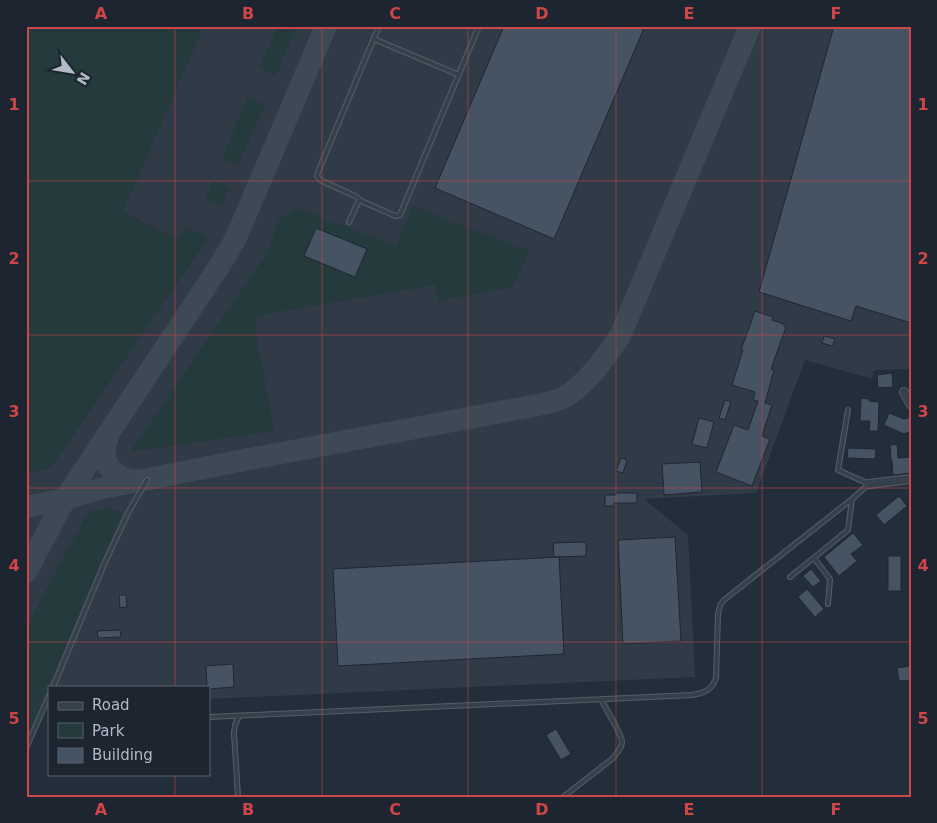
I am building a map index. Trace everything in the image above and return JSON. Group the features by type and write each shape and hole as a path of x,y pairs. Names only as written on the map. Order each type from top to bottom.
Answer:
{"street":[{"path":"904,392 911,405"},
{"path":"869,484 911,479"}],"lane":[{"path":"379,26 318,172 318,176 320,180 355,196 359,200 398,216 479,26"},
{"path":"374,38 459,75"},
{"path":"348,222 359,200"},
{"path":"210,718 692,695 705,692 714,684 716,678 720,605 869,484 838,470 848,410"},
{"path":"53,686 105,562 147,480"},
{"path":"790,577 848,530 852,499"},
{"path":"814,558 830,579 828,604"},
{"path":"26,748 48,698"},
{"path":"563,797 612,759 622,745 621,737 601,699"},
{"path":"238,716 234,733 238,797"}],"shaded area":[{"path":"26,26 911,26 911,369 874,370 872,379 805,360 756,493 644,499 688,535 695,677 210,699 210,686 48,686 48,705 26,756"}],"green space":[{"path":"26,26 204,26 123,211 179,239 187,227 208,238 51,468 26,473"},
{"path":"278,26 297,26 276,76 259,68"},
{"path":"248,97 265,104 238,165 222,158"},
{"path":"213,181 230,188 222,207 205,200"},
{"path":"413,206 529,251 513,287 439,301 435,285 255,316 257,338 274,431 130,452 267,253 280,218 297,208 396,246"},
{"path":"107,508 123,512 43,698 48,705 26,756 26,628 88,512"}],"building":[{"path":"504,26 645,26 554,239 435,188"},
{"path":"834,26 911,26 911,323 856,306 851,321 759,292"},
{"path":"316,228 367,249 355,277 304,256"},
{"path":"755,311 773,317 772,320 784,324 786,327 771,369 774,370 765,403 772,405 762,436 770,439 752,486 716,472 734,425 748,430 758,401 753,400 755,392 732,385 743,350 741,350"},
{"path":"824,336 835,339 832,346 822,343"},
{"path":"892,373 893,387 878,388 877,375"},
{"path":"861,398 879,402 878,431 869,431 870,421 860,421"},
{"path":"725,400 731,402 725,420 719,418"},
{"path":"889,413 904,419 911,417 911,431 904,434 884,425"},
{"path":"699,418 714,422 707,448 692,444"},
{"path":"897,444 898,458 911,457 911,473 893,475 890,445"},
{"path":"848,448 876,449 875,459 847,458"},
{"path":"621,458 627,460 623,473 616,471"},
{"path":"700,462 702,492 664,495 662,464"},
{"path":"616,493 637,493 637,503 614,503 614,506 605,506 605,495 616,495"},
{"path":"899,496 907,506 884,525 876,515"},
{"path":"853,533 863,545 851,554 857,561 839,576 824,557"},
{"path":"675,537 681,641 623,644 618,540"},
{"path":"586,542 586,556 554,557 553,543"},
{"path":"888,556 901,556 901,591 888,591"},
{"path":"559,557 564,654 338,666 333,569"},
{"path":"811,569 821,581 813,587 803,576"},
{"path":"807,589 824,609 815,617 798,597"},
{"path":"119,595 126,595 127,607 120,608"},
{"path":"120,630 121,637 98,638 97,631"},
{"path":"233,664 234,687 210,689 210,686 207,686 206,666"},
{"path":"911,666 911,680 899,681 897,668"},
{"path":"556,729 571,754 561,760 546,735"}],"taxiway":[{"path":"26,572 65,499 235,240 326,26"},
{"path":"26,507 65,499 103,488 538,405 561,399 570,394 594,371 620,336 750,26"},
{"path":"108,436 105,454 110,468 122,477 140,481"}]}
